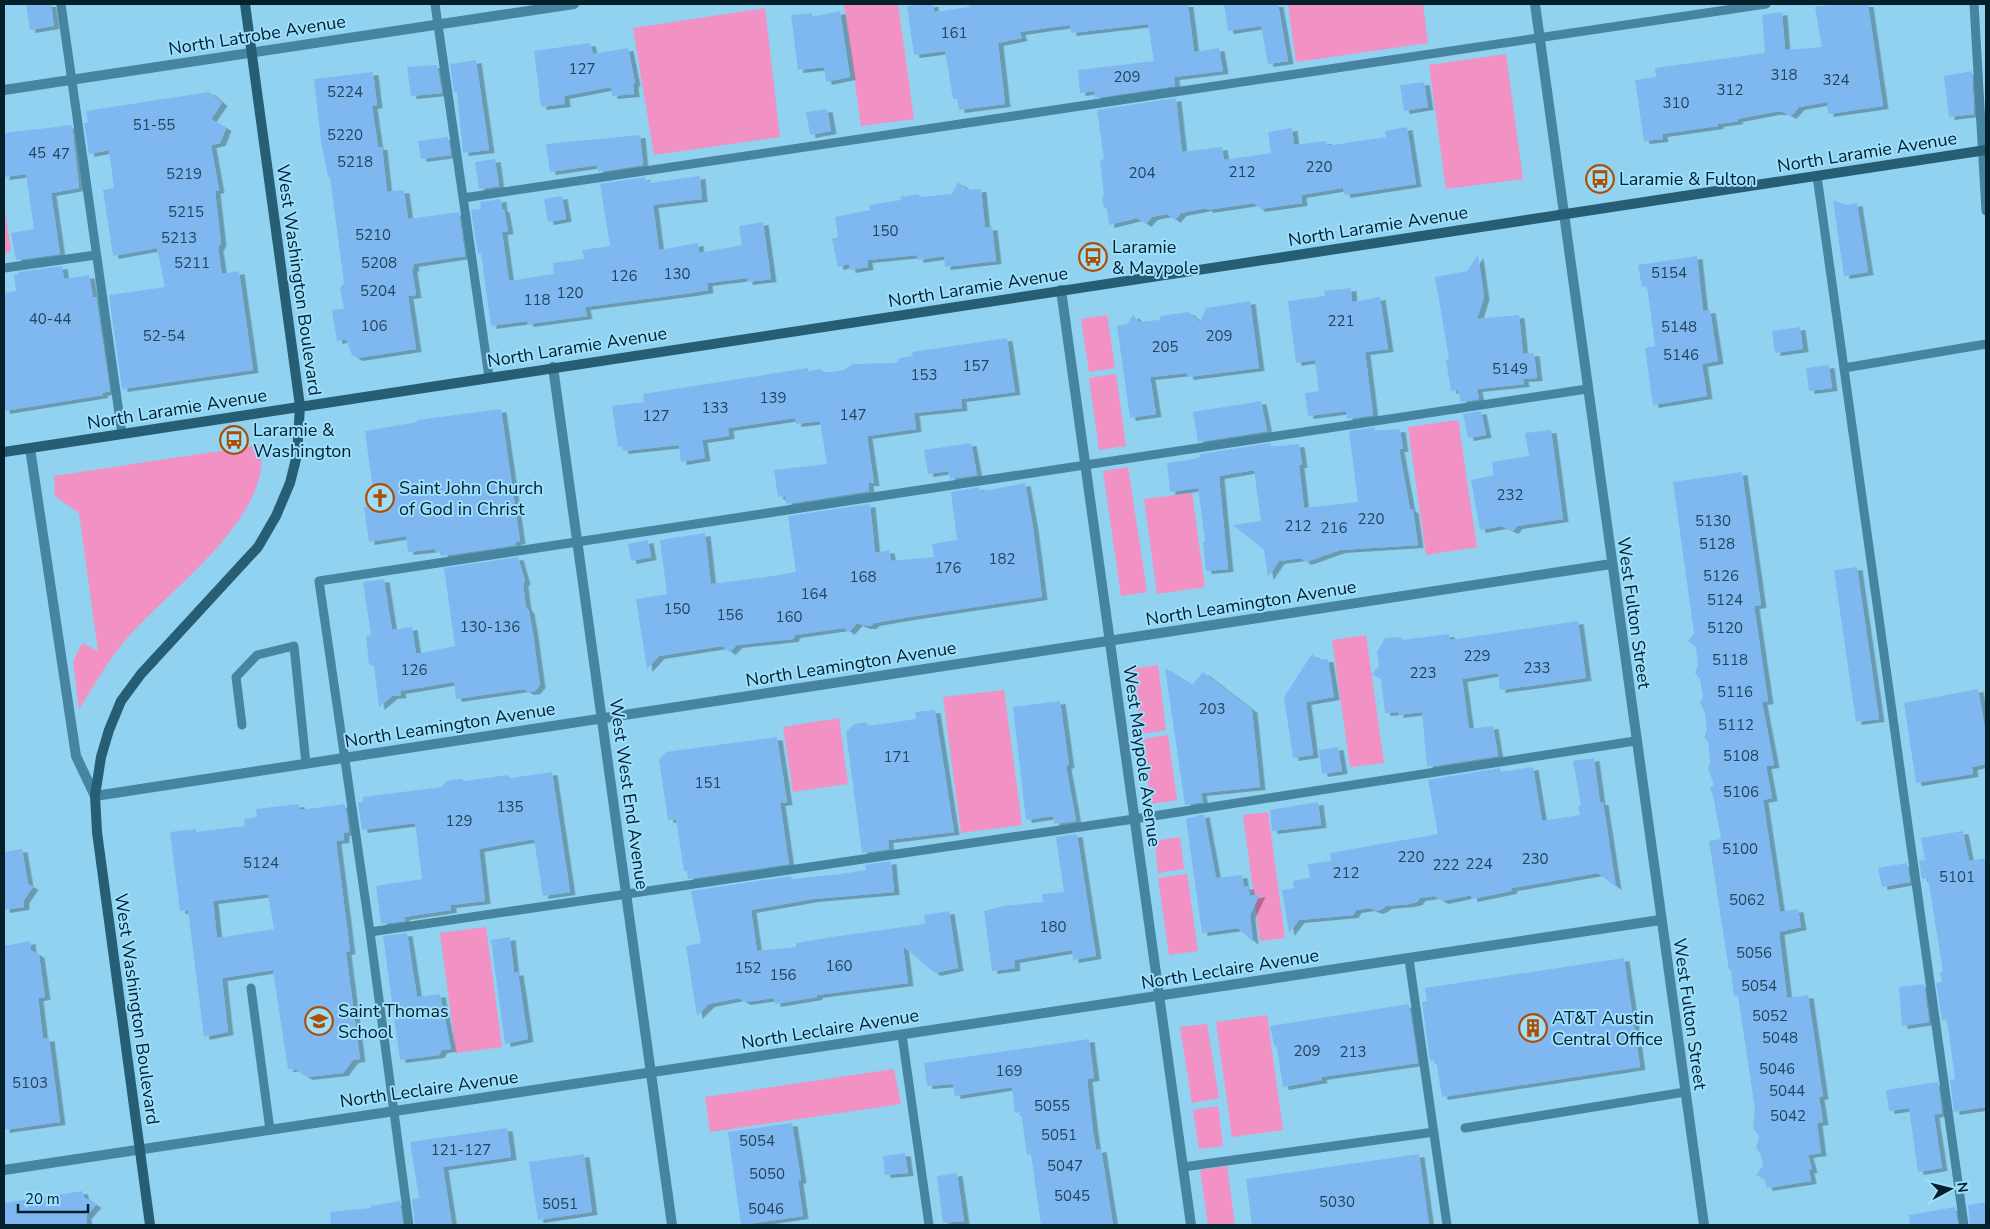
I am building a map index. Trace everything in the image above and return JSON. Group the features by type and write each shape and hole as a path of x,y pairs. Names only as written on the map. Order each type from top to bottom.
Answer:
{"street":[{"name":"West Washington Boulevard","path":"150,1225 97,832 95,796 104,748 121,701 141,674 258,547 276,516 290,483 297,455 300,406 245,4"},
{"name":"North Latrobe Avenue","path":"4,90 574,4"},
{"name":"West Fulton Street","path":"1535,4 1635,741 1704,1225"},
{"name":"North Laramie Avenue","path":"4,452 1984,151"},
{"name":"West Maypole Avenue","path":"1061,290 1191,1225"},
{"name":"West West End Avenue","path":"553,368 672,1225"},
{"name":"West Washington Boulevard","path":"30,448 76,756 95,796"},
{"name":"North Leamington Avenue","path":"95,796 1611,564"},
{"name":"North Leclaire Avenue","path":"4,1170 1660,920"}],"lane":[{"path":"61,4 122,434"},
{"path":"435,4 489,377"},
{"path":"463,198 1766,4"},
{"path":"1974,4 1986,211"},
{"path":"1817,176 1964,1225"},
{"path":"4,268 96,255"},
{"path":"1844,368 1986,344"},
{"path":"409,1225 346,758 319,581 1587,389"},
{"path":"242,725 236,677 257,654 294,646 306,764"},
{"path":"370,932 1134,819 1635,741"},
{"path":"1408,959 1447,1225"},
{"path":"250,988 270,1130"},
{"path":"902,1035 929,1225"},
{"path":"1466,1128 1685,1092"},
{"path":"1183,1167 1434,1132"}],"shaded area":[{"path":"844,4 898,4 914,119 861,126"},
{"path":"1288,4 1423,4 1428,43 1296,62"},
{"path":"765,8 780,137 654,155 633,28"},
{"path":"1506,54 1523,179 1446,189 1429,65"},
{"path":"4,204 11,251 4,254"},
{"path":"1107,315 1115,368 1089,372 1081,319"},
{"path":"1116,374 1126,446 1099,450 1089,378"},
{"path":"1458,420 1477,547 1426,555 1408,427"},
{"path":"260,445 261,468 255,491 243,514 207,558 122,644 102,671 79,709 73,662 82,643 98,651 79,513 55,496 54,476"},
{"path":"1128,467 1147,592 1121,596 1103,471"},
{"path":"1192,493 1205,587 1157,594 1144,499"},
{"path":"1366,635 1384,763 1350,767 1332,640"},
{"path":"1158,665 1166,730 1141,734 1132,669"},
{"path":"1004,690 1022,825 961,833 943,697"},
{"path":"839,718 848,784 793,792 783,727"},
{"path":"1168,735 1177,800 1151,804 1142,739"},
{"path":"1268,812 1285,938 1260,941 1243,815"},
{"path":"1180,837 1184,869 1158,873 1155,844 1160,840"},
{"path":"1187,874 1198,951 1169,955 1158,878"},
{"path":"486,927 502,1047 456,1053 440,933"},
{"path":"1267,1015 1283,1130 1232,1137 1216,1022"},
{"path":"1207,1024 1219,1098 1192,1103 1180,1027"},
{"path":"894,1069 901,1104 710,1132 705,1097"},
{"path":"1218,1106 1223,1146 1199,1149 1193,1110"},
{"path":"1227,1166 1235,1225 1208,1225 1200,1170"}],"building":[{"path":"26,4 51,4 54,26 30,30"},
{"path":"933,4 934,12 969,7 969,4 1188,4 1194,52 1219,48 1223,71 1174,77 1175,86 1095,98 1094,91 1080,93 1078,70 1154,61 1148,24 1071,33 1070,25 1047,28 1020,32 1022,38 998,43 1005,104 959,110 957,99 953,99 945,51 914,55 907,6"},
{"path":"1224,4 1278,4 1288,61 1268,64 1261,26 1228,31"},
{"path":"1841,4 1868,4 1883,106 1828,114 1827,102 1799,107 1791,116 1783,112 1774,112 1737,119 1738,121 1718,124 1718,126 1662,134 1663,139 1644,141 1635,80 1656,77 1655,68 1765,53 1762,15 1782,12 1785,50 1822,47 1815,7"},
{"path":"840,11 850,77 826,82 824,67 798,70 791,15 812,13 812,17"},
{"path":"590,43 593,54 628,48 635,83 633,84 634,94 612,96 611,87 564,96 565,104 541,107 534,51"},
{"path":"476,60 489,150 463,153 457,92 454,92 450,64"},
{"path":"437,65 442,93 411,96 407,67"},
{"path":"1972,71 1974,114 1949,117 1944,76"},
{"path":"373,72 377,105 372,106 378,147 382,147 387,192 404,190 408,219 459,212 465,256 413,264 416,295 408,296 416,349 357,358 352,355 346,339 337,341 332,310 344,309 340,288 344,283 330,177 328,177 321,142 314,79"},
{"path":"1424,82 1428,107 1404,111 1400,85"},
{"path":"209,92 222,103 211,119 226,128 220,143 211,145 219,190 215,191 221,243 218,248 222,274 239,271 253,370 122,389 109,295 165,287 157,248 113,256 103,190 114,188 109,150 89,154 84,123 88,123 86,111"},
{"path":"1176,98 1182,152 1222,147 1224,160 1271,153 1268,132 1292,128 1294,145 1326,141 1326,146 1386,137 1385,131 1407,127 1416,184 1345,195 1343,188 1301,195 1302,203 1260,209 1254,203 1207,210 1207,208 1181,213 1175,220 1167,214 1152,217 1146,224 1137,218 1109,225 1107,209 1103,206 1102,197 1104,194 1100,160 1104,159 1097,110"},
{"path":"827,109 831,131 810,135 806,112"},
{"path":"72,125 79,188 51,193 60,254 16,260 11,233 34,229 26,174 4,177 4,133"},
{"path":"640,135 643,165 598,172 597,165 550,172 546,144"},
{"path":"448,137 451,155 421,159 418,141"},
{"path":"495,159 499,186 479,189 475,162"},
{"path":"700,176 702,199 653,205 659,250 698,243 699,253 742,245 739,226 763,222 771,279 747,282 747,278 707,283 708,290 585,307 587,316 528,324 527,321 491,326 481,253 478,254 471,210 481,209 480,202 501,199 508,231 502,232 509,281 554,274 553,263 584,259 582,250 610,246 600,184 645,177 645,181 650,183"},
{"path":"958,182 968,190 981,189 985,228 992,227 996,261 945,267 944,256 918,260 917,255 867,260 868,267 850,270 849,264 838,267 832,239 838,237 835,217 870,210 869,205 901,200 900,197 919,194 920,197 952,194"},
{"path":"562,196 566,219 548,222 544,199"},
{"path":"1833,200 1846,205 1857,203 1868,272 1844,276"},
{"path":"1478,255 1484,297 1477,319 1519,315 1523,354 1534,353 1537,378 1523,379 1524,384 1477,389 1479,399 1461,402 1458,390 1451,391 1446,360 1449,359 1435,277 1467,271"},
{"path":"1697,256 1703,311 1710,310 1718,361 1702,364 1707,396 1653,405 1645,348 1655,346 1647,286 1642,287 1638,265"},
{"path":"62,266 64,279 89,275 93,298 96,297 110,391 102,393 103,395 4,411 4,293 16,291 14,275 19,274 18,272"},
{"path":"1351,288 1352,302 1380,297 1388,349 1365,352 1373,415 1347,419 1346,411 1308,416 1305,393 1319,391 1315,360 1296,363 1288,301 1325,296 1324,291"},
{"path":"1250,301 1259,368 1188,377 1187,373 1150,377 1156,414 1130,418 1117,326 1127,324 1133,315 1139,322 1159,320 1161,316 1188,312 1200,322 1206,308"},
{"path":"1800,327 1803,349 1775,353 1772,331"},
{"path":"1007,338 1015,392 961,399 962,408 914,413 916,429 867,436 874,483 868,483 869,491 786,504 785,496 778,497 774,470 827,464 820,421 796,424 795,418 728,428 729,436 702,440 705,458 681,462 679,445 623,451 622,446 618,447 612,406 644,402 643,394 808,368 808,371 821,369 825,373 844,370 853,364 896,363 900,358 913,356 912,352"},
{"path":"1829,365 1832,388 1809,391 1806,368"},
{"path":"1261,401 1267,431 1198,442 1193,412"},
{"path":"501,409 520,541 515,542 516,545 442,556 442,552 436,552 435,549 408,552 406,536 369,542 364,507 375,505 365,431 417,422 417,420"},
{"path":"1481,411 1486,435 1468,438 1463,414"},
{"path":"1375,427 1375,431 1400,429 1403,449 1399,449 1410,509 1413,510 1418,545 1340,550 1306,562 1301,558 1279,561 1268,577 1264,550 1233,525 1261,521 1254,470 1219,476 1228,569 1206,571 1203,543 1205,541 1198,488 1170,492 1167,463 1194,459 1200,457 1200,454 1270,443 1271,447 1299,444 1302,465 1299,465 1304,508 1358,502 1349,431"},
{"path":"1551,430 1563,519 1517,526 1513,531 1501,526 1480,530 1471,480 1494,475 1492,462 1529,456 1525,433"},
{"path":"971,443 977,475 950,479 948,471 928,474 924,450"},
{"path":"1742,472 1761,605 1754,606 1768,701 1762,702 1774,765 1766,766 1772,798 1763,800 1780,912 1798,909 1801,927 1779,932 1787,998 1808,995 1823,1096 1819,1097 1823,1122 1817,1123 1821,1153 1808,1155 1812,1170 1809,1170 1811,1181 1767,1188 1765,1180 1756,1175 1763,1166 1761,1155 1756,1148 1759,1136 1753,1128 1755,1110 1738,996 1734,996 1731,970 1729,970 1709,841 1721,839 1710,788 1714,784 1708,769 1710,761 1708,741 1704,737 1707,730 1705,713 1700,702 1703,698 1700,679 1695,673 1698,665 1696,647 1688,641 1694,633 1673,482"},
{"path":"1025,483 1042,597 909,617 874,623 871,626 857,623 849,632 844,628 795,635 793,639 737,645 730,652 722,646 659,656 647,669 636,599 667,594 660,540 705,533 711,584 773,576 796,572 788,516 870,504 875,553 889,550 891,561 934,557 932,544 957,540 951,492 979,487 980,492"},
{"path":"648,540 651,557 631,561 628,544"},
{"path":"518,557 525,581 523,584 526,607 529,611 540,685 535,691 528,692 524,689 456,699 454,682 400,691 401,695 392,696 379,707 374,666 369,664 366,636 371,635 363,582 384,579 392,630 412,627 416,654 455,646 444,568"},
{"path":"1857,567 1879,719 1856,722 1834,570"},
{"path":"1578,621 1586,678 1500,690 1498,673 1462,679 1469,729 1493,726 1498,756 1427,767 1422,712 1398,715 1398,712 1385,713 1381,679 1372,674 1379,666 1377,652 1385,638 1401,637 1402,640 1449,634 1450,640"},
{"path":"1312,654 1319,660 1328,659 1334,697 1306,702 1313,755 1293,758 1284,697"},
{"path":"1165,668 1192,685 1203,672 1252,710 1260,787 1201,793 1203,802 1185,805"},
{"path":"1978,689 1986,734 1986,764 1972,767 1973,774 1916,783 1904,703"},
{"path":"1060,701 1069,765 1066,766 1076,821 1054,824 1053,816 1026,820 1013,707"},
{"path":"935,710 954,832 888,840 889,849 862,853 846,732 854,724 867,722 868,726 916,719 915,712"},
{"path":"777,737 787,802 780,803 789,864 688,879 687,871 684,871 676,819 668,820 659,760 666,752"},
{"path":"1338,747 1342,771 1322,774 1319,750"},
{"path":"1594,758 1616,887 1598,873 1512,888 1511,891 1472,899 1471,895 1443,901 1434,896 1420,898 1417,902 1409,904 1386,906 1377,911 1369,908 1356,910 1353,915 1299,920 1289,933 1282,890 1294,888 1293,881 1310,878 1308,864 1331,861 1330,853 1438,834 1428,780 1500,768 1501,772 1533,767 1542,821 1580,815 1578,806 1581,805 1573,761"},
{"path":"552,772 570,892 543,896 534,839 479,849 485,901 451,905 451,910 404,917 405,921 381,924 376,886 422,879 415,823 362,830 358,802 363,802 363,797 442,787 446,781 461,779 465,781 508,775 510,778"},
{"path":"1318,802 1321,825 1272,831 1270,810"},
{"path":"299,804 300,810 345,804 349,832 344,833 344,840 336,841 350,951 346,952 360,1059 353,1060 343,1073 307,1077 294,1069 288,1069 273,970 222,978 228,1032 204,1037 188,910 180,911 170,832 196,829 196,832 245,826 244,819 257,817 256,809","holes":["268,894 274,929 217,938 213,901"]},
{"path":"1204,814 1216,878 1242,875 1244,887 1248,886 1250,896 1260,894 1250,915 1253,942 1238,928 1202,933 1186,819"},
{"path":"1963,831 1969,861 1986,858 1986,1107 1954,1112 1950,1080 1955,1079 1947,1019 1942,1020 1936,983 1942,982 1940,972 1943,972 1928,878 1922,879 1919,861 1925,860 1921,838"},
{"path":"1077,834 1096,956 1073,960 1072,950 1014,960 1015,968 992,971 984,911 1003,906 1043,902 1042,894 1064,892 1056,837"},
{"path":"22,849 28,884 33,887 24,900 24,907 4,910 4,852"},
{"path":"891,861 894,892 813,899 751,910 757,951 796,947 796,943 925,924 924,915 949,911 958,968 935,973 903,946 908,983 817,995 817,997 775,1004 774,998 745,1002 739,998 709,1004 697,1016 686,946 701,943 691,891 791,876 792,879 841,874 866,870 865,865"},
{"path":"1907,863 1910,882 1882,887 1878,868"},
{"path":"407,933 417,997 440,994 451,1049 442,1050 439,1055 400,1060 383,936"},
{"path":"510,937 514,973 518,972 528,1039 505,1044 491,940"},
{"path":"30,941 31,950 39,955 45,997 38,998 43,1039 49,1038 60,1122 4,1130 4,946"},
{"name":"AT&T Austin Central Office","path":"1624,958 1640,1067 1442,1097 1436,1060 1430,1061 1422,1002 1427,1001 1425,988"},
{"path":"1924,984 1929,1022 1902,1026 1899,987"},
{"path":"1409,1004 1418,1063 1321,1077 1322,1080 1283,1087 1277,1048 1274,1045 1270,1026"},
{"path":"1089,1039 1094,1078 1087,1079 1093,1131 1096,1150 1101,1149 1113,1225 1041,1225 1031,1154 1027,1155 1021,1112 1015,1113 1012,1087 955,1096 953,1084 927,1086 924,1063"},
{"path":"1938,1082 1942,1113 1934,1115 1942,1168 1918,1172 1909,1108 1889,1111 1886,1090"},
{"path":"792,1123 801,1180 798,1181 803,1216 741,1225 728,1132"},
{"path":"507,1128 511,1157 443,1167 452,1225 415,1225 412,1199 419,1198 410,1142"},
{"path":"905,1153 908,1173 885,1175 883,1156"},
{"path":"584,1154 592,1212 538,1220 529,1162"},
{"path":"1419,1154 1429,1225 1252,1225 1246,1179"},
{"path":"957,1173 964,1221 943,1223 937,1176"},
{"path":"82,1191 84,1197 96,1205 86,1216 87,1225 4,1225 4,1203"},
{"path":"400,1201 403,1225 331,1225 330,1212 371,1208 370,1206"},
{"path":"1986,1202 1986,1225 1970,1225 1968,1205"},
{"path":"1955,1207 1958,1225 1910,1225 1909,1215"}],"place":[{"name":"Laramie & Fulton","path":"1600,179"},
{"name":"Laramie & Maypole","path":"1093,257"},
{"name":"Laramie & Washington","path":"234,440"},
{"name":"Saint John Church of God in Christ","path":"380,498"},
{"name":"Saint Thomas School","path":"319,1021"},
{"name":"AT&T Austin Central Office","path":"1533,1028"}]}
